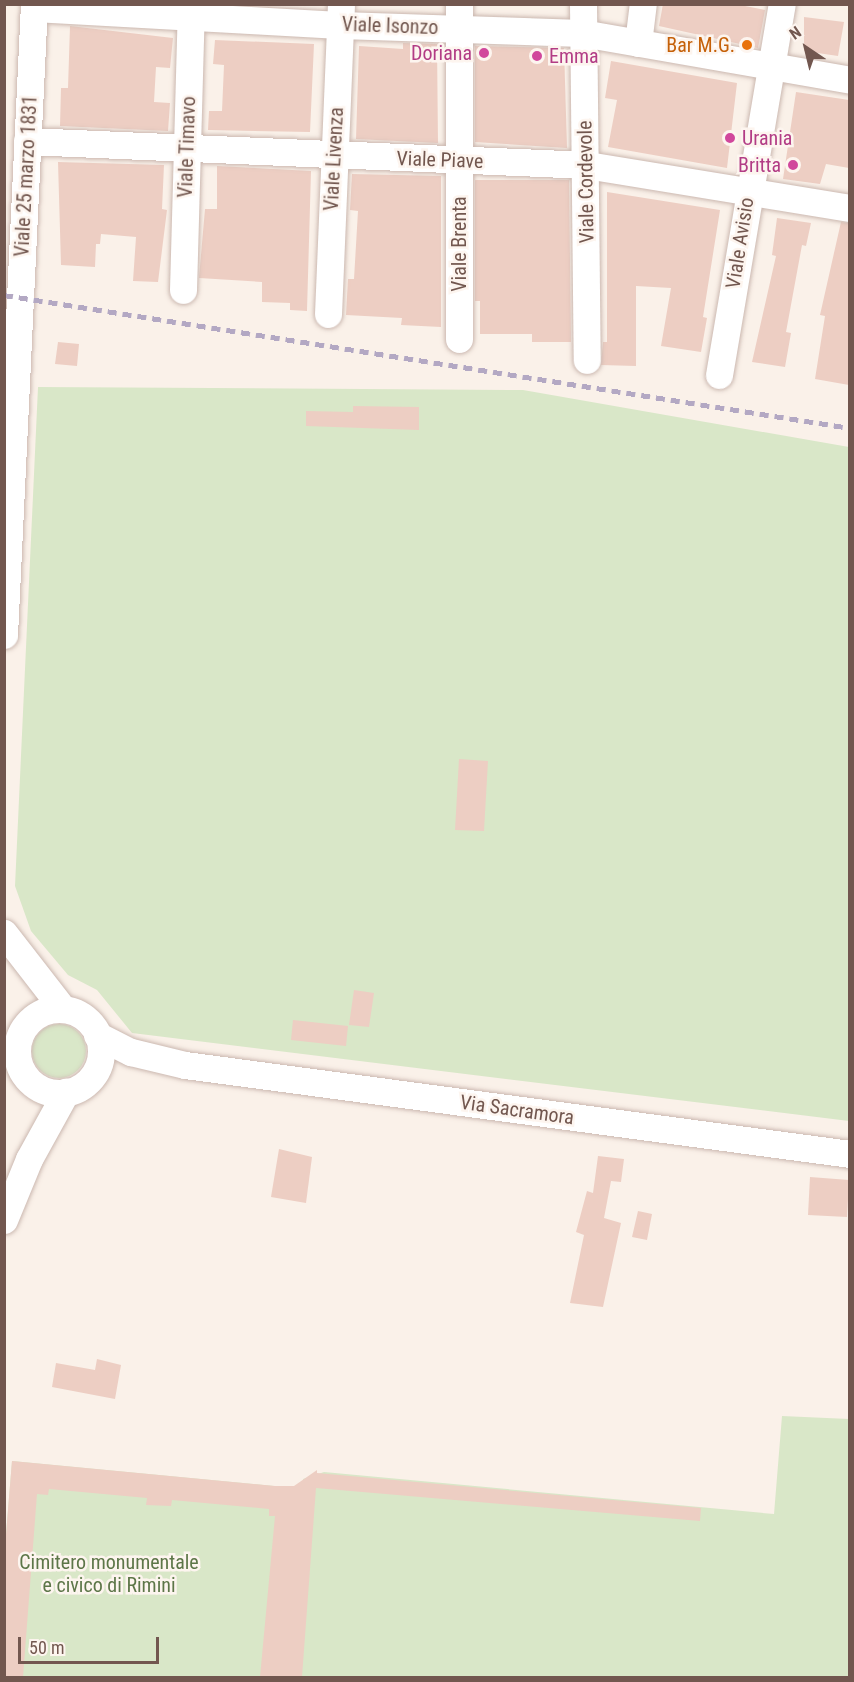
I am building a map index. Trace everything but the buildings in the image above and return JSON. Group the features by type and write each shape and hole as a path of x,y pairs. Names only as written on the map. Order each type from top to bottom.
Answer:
{"street":[{"name":"Viale Cordevole","path":"582,4 587,165 587,360"},
{"path":"638,43 643,4"},
{"name":"Viale Avisio","path":"719,375 748,188 782,4"},
{"name":"Viale Isonzo","path":"34,6 459,16 582,33 849,80"},
{"name":"Viale 25 marzo 1831","path":"4,635 34,6"},
{"name":"Viale Timavo","path":"183,290 191,9"},
{"name":"Viale Livenza","path":"328,314 340,15"},
{"name":"Viale Brenta","path":"459,16 459,339"},
{"name":"Viale Piave","path":"27,141 334,156 587,165 748,188 849,208"},
{"path":"4,933 63,1009 87,1020 97,1035 100,1055 29,1159 4,1220"},
{"path":"27,965 21,1025 12,1060 39,1088 78,1086"},
{"path":"21,1025 63,1009"},
{"name":"Via Sacramora","path":"97,1035 131,1052 185,1065 849,1154"},
{"name":"Via Sacramora","path":"78,1086 131,1065 185,1065"},
{"path":"29,1159 39,1088"}],"green space":[{"path":"38,387 523,390 849,447 849,1121 132,1033 97,990 68,975 31,931 15,886"},
{"path":"54,1024 64,1024 74,1028 82,1036 86,1051 82,1066 74,1074 64,1078 54,1078 44,1074 36,1066 32,1056 32,1046 36,1036 44,1028"},
{"name":"Cimitero monumentale e civico di Rimini","path":"782,1416 849,1419 849,1677 5,1678 4,1559 12,1461 274,1486 303,1487 303,1479 324,1472 774,1514"}],"railway":[{"path":"4,295 850,428"}],"place":[{"name":"Bar M.G.","path":"747,45"},
{"name":"Doriana","path":"484,53"},
{"name":"Emma","path":"537,56"},
{"name":"Urania","path":"730,138"},
{"name":"Britta","path":"793,165"}]}
